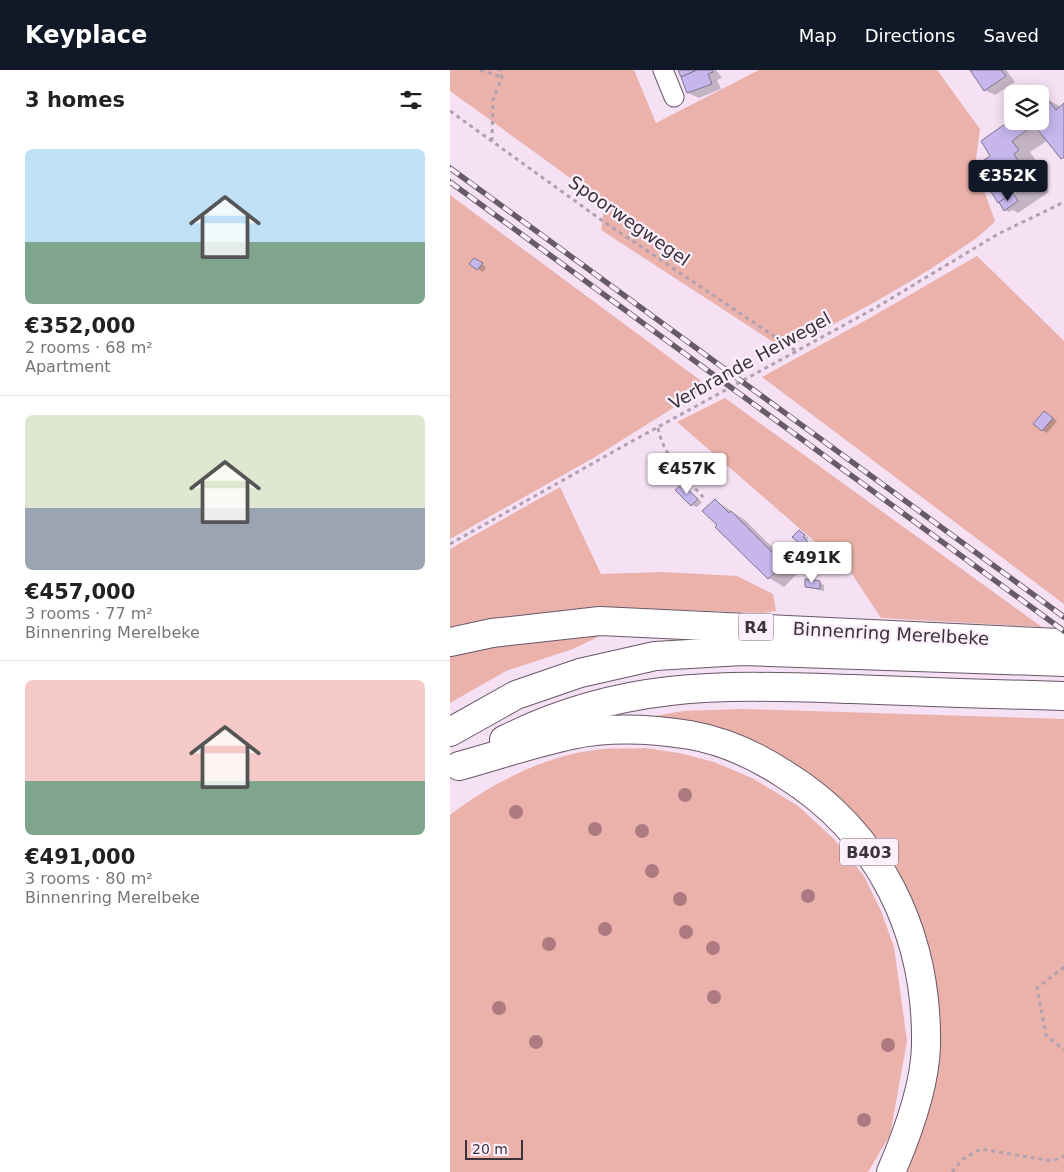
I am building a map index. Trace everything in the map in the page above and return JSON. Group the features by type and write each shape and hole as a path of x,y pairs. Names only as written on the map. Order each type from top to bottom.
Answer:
{"highway":[{"name":"Binnenring Merelbeke","path":"450,642 492,633 600,622 1064,643"},
{"path":"450,732 516,695 580,673 655,656 742,651 1064,662"},
{"path":"455,770 523,731 572,710 620,698 681,688 742,686 1064,696"},
{"name":"B403","path":"455,770 572,735 636,731 688,735 723,742 766,762 810,790 848,825 880,867 900,907 916,952 925,1001 926,1048 916,1100 903,1145 891,1172"}],"street":[{"path":"663,70 674,97"}],"path":[{"path":"480,70 502,77"},
{"path":"492,142 492,100 502,77 499,70"},
{"name":"Spoorwegwegel","path":"450,111 600,219 796,351"},
{"name":"Verbrande Heiwegel","path":"450,544 877,307 998,234 1064,202"},
{"path":"658,428 662,446 704,498"},
{"path":"1064,967 1037,988 1046,1036 1064,1050"},
{"path":"952,1172 963,1159 981,1149 1052,1160 1064,1156"}],"shaded area":[{"path":"450,70 634,70 656,123 759,70 937,70 980,129 975,166 995,221 974,240 910,282 848,317 784,349 601,230 605,203 450,91"},
{"path":"450,195 708,386 595,457 450,539"},
{"path":"977,256 1064,341 1064,604 762,377"},
{"path":"725,398 1042,627 881,618 852,574 677,422"},
{"path":"560,487 601,574 662,572 737,576 773,594 776,611 763,613 599,607 490,619 450,627 450,549"},
{"path":"600,636 573,649 506,671 450,703 450,657 494,647"},
{"path":"742,709 1064,719 1064,1172 901,1172 917,1145 936,1042 855,819 684,725 655,716 683,711"},
{"path":"645,748 679,753 714,762 752,778 798,806 834,839 864,876 881,911 894,947 907,1041 890,1135 868,1172 450,1172 450,815 484,791 542,763 582,752 603,749"}],"building":[{"path":"678,70 697,70 681,77"},
{"path":"697,70 712,70 713,72 708,74 712,84 687,93 681,77"},
{"path":"970,70 1001,70 1006,76 984,91"},
{"path":"1049,101 1056,110 1064,103 1064,157 1061,159 1038,130 1049,130"},
{"path":"1004,125 1004,130 1027,130 1012,141 1019,150 1014,154 1031,181 998,203 975,166 990,156 981,141"},
{"path":"1013,193 1018,201 1004,211 999,202"},
{"path":"474,258 483,263 477,270 469,264"},
{"path":"1044,411 1053,418 1042,431 1033,424"},
{"path":"682,484 698,499 691,506 675,490"},
{"path":"715,499 729,513 731,511 784,564 768,579 715,527 717,525 702,511"},
{"path":"799,530 816,550 812,554 792,537"},
{"path":"805,579 820,581 820,589 805,587"}],"railway":[{"path":"450,168 1064,617"},
{"path":"450,182 1064,631"}]}
